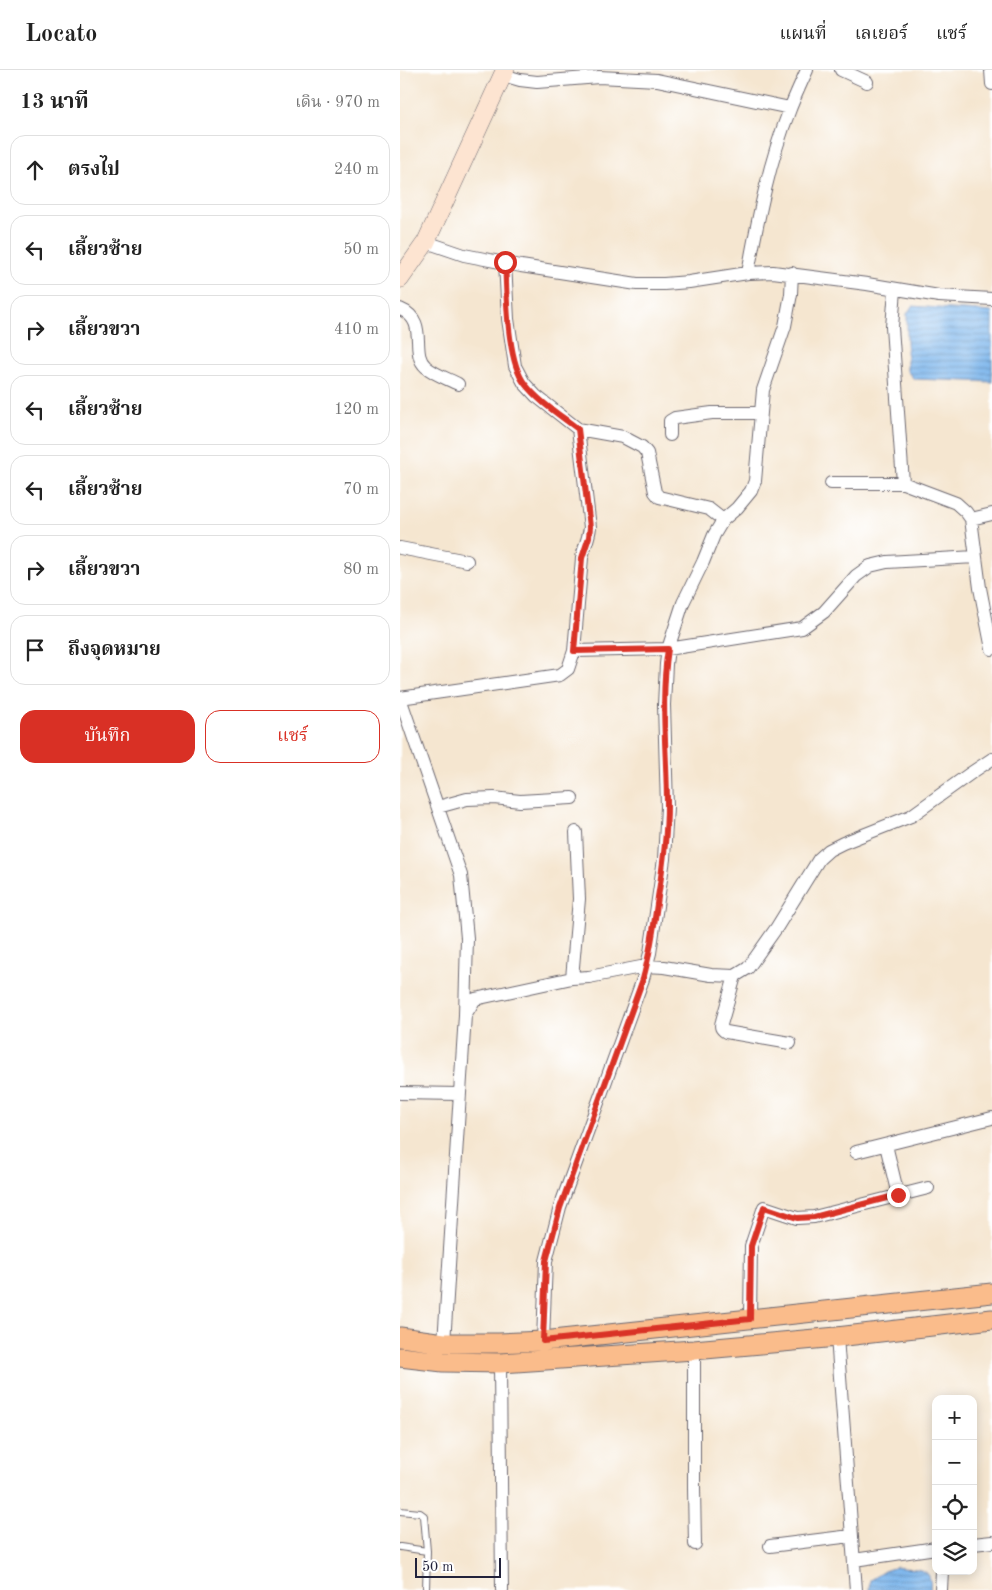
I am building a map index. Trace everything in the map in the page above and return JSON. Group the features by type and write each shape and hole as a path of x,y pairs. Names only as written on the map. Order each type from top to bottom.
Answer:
{"main road":[{"path":"400,1337 444,1343 543,1341 992,1293"},
{"path":"400,1357 443,1362 500,1363 694,1350 837,1337 992,1319"}],"street":[{"path":"748,273 764,192 790,108 807,70"},
{"path":"840,70 867,82"},
{"path":"991,70 992,84"},
{"path":"400,279 426,242 504,72 520,80 537,82 599,78 657,80 790,108"},
{"path":"426,242 464,255 637,284 689,282 748,273 774,272 792,273 939,296 992,300"},
{"path":"505,262 508,319 515,366 524,383 536,396 578,429 623,437 642,447 647,453 655,492 659,497 709,509 723,520"},
{"path":"543,1341 546,1261 560,1208 650,953 664,858 667,807 664,705 668,649 683,603 714,535 723,520 738,508 751,492 755,481 763,390 786,326 792,273"},
{"path":"894,290 892,328 903,483"},
{"path":"400,309 408,312 414,320 422,362 426,367 458,384"},
{"path":"670,435 670,421 675,418 712,413 760,413"},
{"path":"444,1343 465,1015 467,938 461,875 400,698 560,675 568,669 574,651 582,558 589,537 590,527 578,429"},
{"path":"831,484 903,483 939,495 956,503 966,512 971,519 980,588 992,649"},
{"path":"971,519 992,514"},
{"path":"400,548 466,561"},
{"path":"574,651 668,649 802,628 824,612 856,576 870,566 887,562 975,557"},
{"path":"465,1015 475,999 572,978 589,977 646,966 664,967 710,975 735,976 748,968 777,927 819,859 843,842 911,816 992,759"},
{"path":"438,807 467,799 494,798 520,801 572,798"},
{"path":"572,978 579,899 576,832"},
{"path":"735,976 720,1027 722,1030 790,1043"},
{"path":"400,1093 459,1094"},
{"path":"856,1152 992,1118"},
{"path":"886,1145 898,1195"},
{"path":"750,1319 751,1246 764,1207 797,1218 814,1217 928,1188"},
{"path":"837,1337 856,1590"},
{"path":"694,1350 695,1544"},
{"path":"500,1363 502,1590"},
{"path":"770,1546 851,1536"},
{"path":"977,1544 992,1542"},
{"path":"854,1560 932,1549"},
{"path":"941,1590 942,1575"}],"lane":[{"path":"400,1511 420,1513 424,1516 427,1551 426,1590"},
{"path":"400,1547 427,1551"}],"water":[{"path":"912,306 992,312 992,382 914,379 907,371 907,314"},
{"path":"896,1567 925,1572 929,1576 930,1590 869,1590 870,1580 884,1571"}],"route":[{"path":"505,262 508,319 515,366 524,383 536,396 578,429 590,527 589,537 584,547 582,558 574,651 668,649 664,705 667,807 664,858 650,953 643,979 560,1208 546,1261 543,1341 750,1319 751,1246 764,1207 797,1218 814,1217 898,1195"}]}
